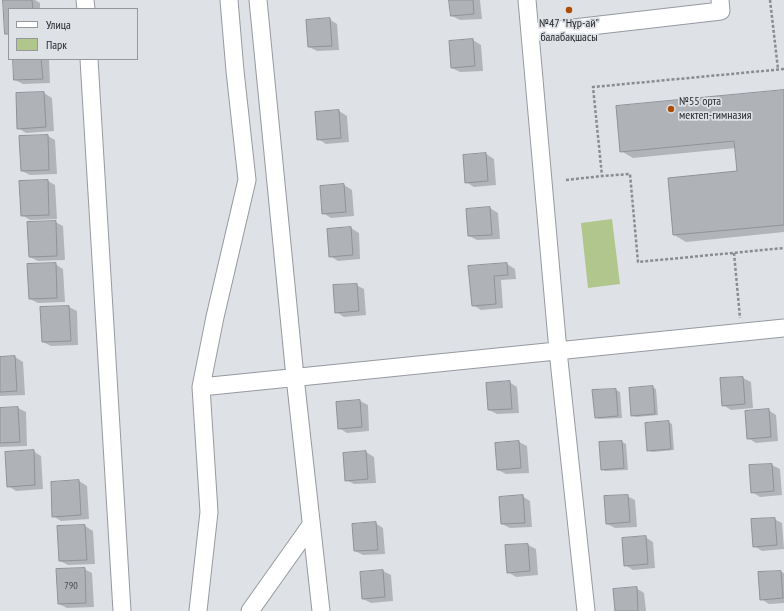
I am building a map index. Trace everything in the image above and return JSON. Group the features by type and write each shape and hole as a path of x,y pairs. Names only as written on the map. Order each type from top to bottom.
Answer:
{"street":[{"path":"198,611 209,512 201,387 215,317 247,180 229,0"},
{"path":"258,0 295,377 321,611"},
{"path":"527,0 558,351 586,611"},
{"path":"530,33 721,11 720,0"},
{"path":"89,60 122,611"},
{"path":"201,387 784,328"},
{"path":"250,611 311,525"}],"path":[{"path":"770,0 778,69"},
{"path":"602,176 593,87 784,69"},
{"path":"566,180 630,174 638,262 784,248"},
{"path":"734,253 741,333"}],"green space":[{"path":"612,219 620,284 588,288 581,223"}],"building":[{"path":"3,0 32,0 33,8 8,8 8,34 5,34"},
{"path":"449,0 473,0 474,14 451,16"},
{"path":"330,18 332,46 308,47 306,20"},
{"path":"473,39 475,66 451,68 449,41"},
{"path":"13,60 41,60 43,79 14,80"},
{"path":"784,90 784,225 673,235 668,178 737,171 734,141 620,152 616,106"},
{"path":"44,92 46,127 17,129 16,93"},
{"path":"339,110 341,138 317,140 315,112"},
{"path":"48,135 49,170 21,171 19,136"},
{"path":"486,153 488,181 465,183 463,155"},
{"path":"48,180 49,215 21,216 19,181"},
{"path":"344,184 346,212 322,214 320,186"},
{"path":"490,207 492,235 468,236 466,209"},
{"path":"56,221 57,256 29,257 27,222"},
{"path":"351,227 353,255 329,257 327,229"},
{"path":"56,263 57,298 29,299 27,264"},
{"path":"507,263 508,275 494,276 496,304 472,306 468,266"},
{"path":"357,284 359,311 335,313 333,285"},
{"path":"69,306 71,341 42,342 40,307"},
{"path":"15,356 17,391 0,392 0,357"},
{"path":"743,377 745,404 722,406 720,378"},
{"path":"510,381 512,409 488,410 486,383"},
{"path":"653,386 655,414 631,416 629,388"},
{"path":"616,389 618,416 595,418 592,390"},
{"path":"360,400 362,427 338,429 336,402"},
{"path":"18,407 20,442 0,443 0,408"},
{"path":"769,409 771,437 747,439 745,411"},
{"path":"669,421 671,449 647,451 645,423"},
{"path":"519,441 521,468 497,470 495,443"},
{"path":"622,441 624,468 601,470 599,442"},
{"path":"34,450 35,485 7,487 5,452"},
{"path":"366,451 368,479 345,481 343,453"},
{"path":"772,464 774,491 751,493 749,465"},
{"path":"79,480 81,515 52,517 51,482"},
{"path":"523,495 525,523 501,524 499,497"},
{"path":"628,495 630,522 606,524 604,496"},
{"path":"775,518 777,545 753,547 751,519"},
{"path":"376,522 378,550 354,551 352,524"},
{"path":"85,525 87,560 59,561 57,526"},
{"path":"646,536 648,564 624,566 622,538"},
{"path":"528,544 530,571 507,573 505,545"},
{"path":"85,568 86,603 58,604 56,569"},
{"path":"383,570 385,597 362,599 360,572"},
{"path":"781,571 783,598 760,600 758,572"},
{"path":"637,587 638,611 615,611 613,589"}],"place":[{"name":"№47 \"Нұр-ай\" балабақшасы","path":"569,10"},
{"name":"№55 орта мектеп-гимназия","path":"671,109"}]}
